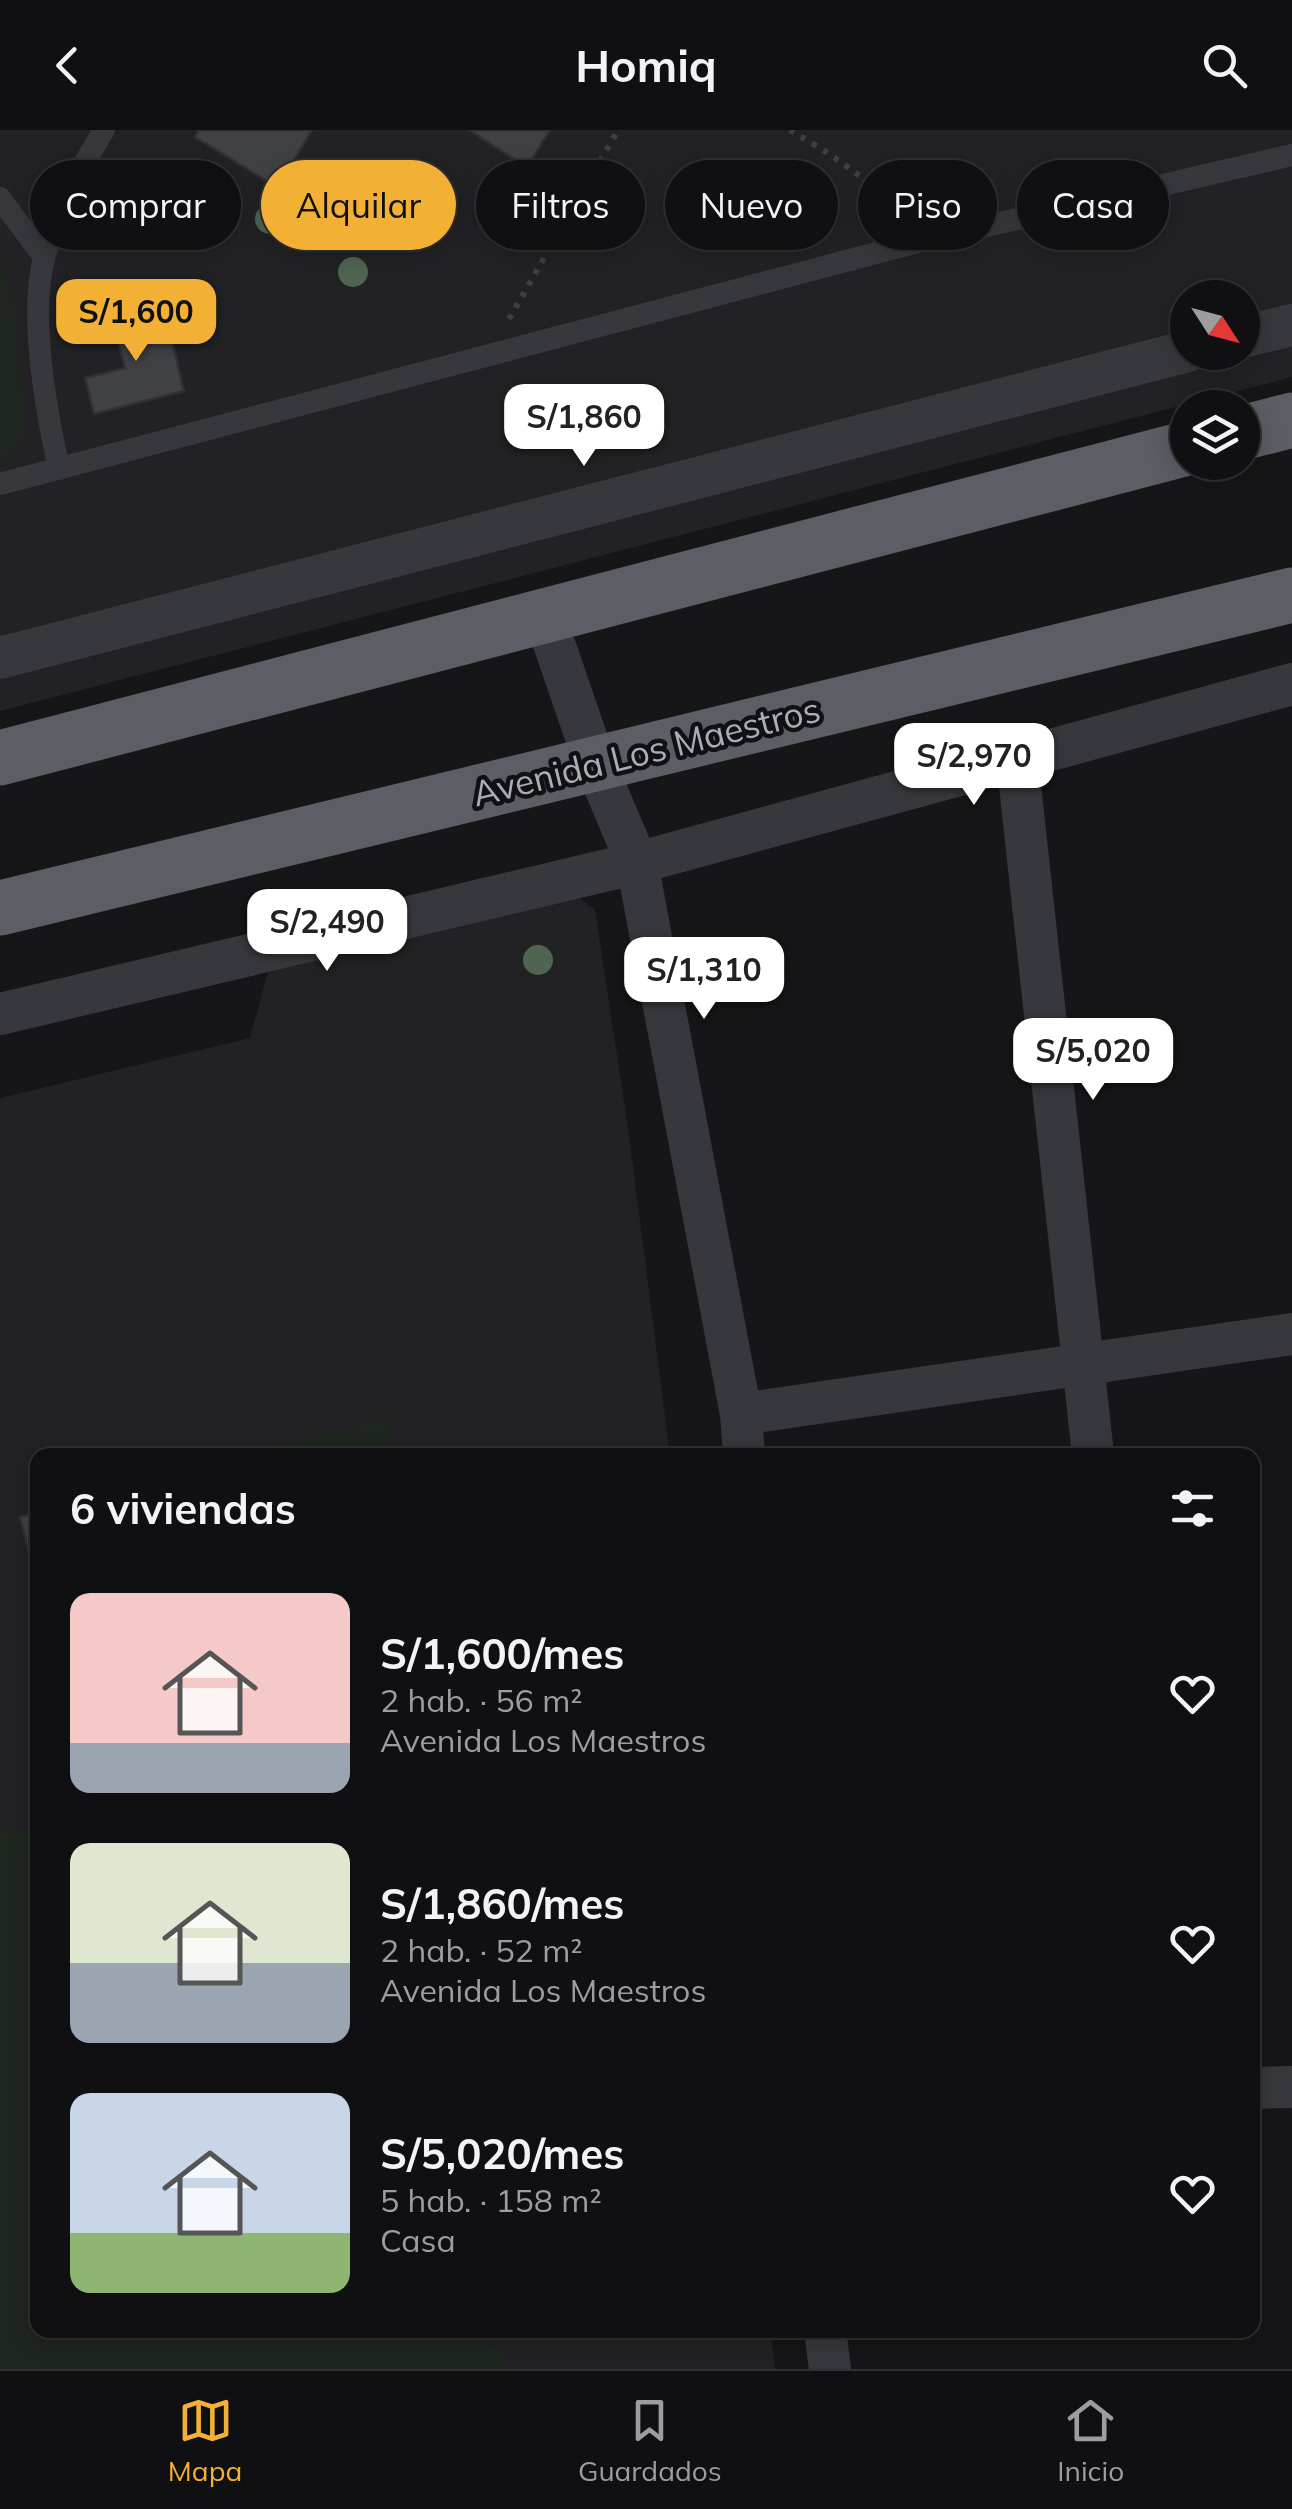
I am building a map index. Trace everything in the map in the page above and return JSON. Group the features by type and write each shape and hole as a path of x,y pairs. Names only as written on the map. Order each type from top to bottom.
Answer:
{"highway":[{"path":"1260,428 1292,420"},
{"path":"0,758 1170,453"},
{"name":"Avenida Los Maestros","path":"0,908 1292,595"}],"street":[{"path":"1260,332 1292,324"},
{"path":"0,658 1170,357"},
{"path":"545,617 595,763 637,863 742,1435 1085,1362 1292,1334"},
{"path":"0,1014 637,863 1292,684"},
{"path":"1017,758 1092,1448"},
{"path":"1260,2088 1292,2087"},
{"path":"826,2338 830,2369"}],"lane":[{"path":"59,468 44,400 39,303 44,258 82,167 104,130"},
{"path":"997,224 1292,156"},
{"path":"0,198 44,258"},
{"path":"0,484 888,250"}],"path":[{"path":"488,356 618,130"},
{"path":"790,130 858,177"}],"shaded area":[{"path":"0,130 1292,130 1292,377 1242,390 1170,390 1170,409 0,711"},
{"path":"0,265 12,295 25,432 7,455 0,457"},
{"path":"563,886 595,910 669,1448 30,1448 30,2338 772,2338 775,2369 0,2369 0,1098 250,1038 270,964"},
{"path":"387,1418 394,1448 269,1448"},
{"path":"0,1826 30,1833 30,2338 489,2338 507,2369 0,2369"}],"building":[{"path":"199,130 312,130 294,160 261,160 261,178 241,165 241,160 232,160 195,137"},
{"path":"469,130 550,130 531,160 516,160"},
{"path":"122,291 128,320 141,317 144,330 168,323 184,391 94,414 85,378 125,368 106,295"},
{"path":"30,1514 30,1557 20,1517"}]}
